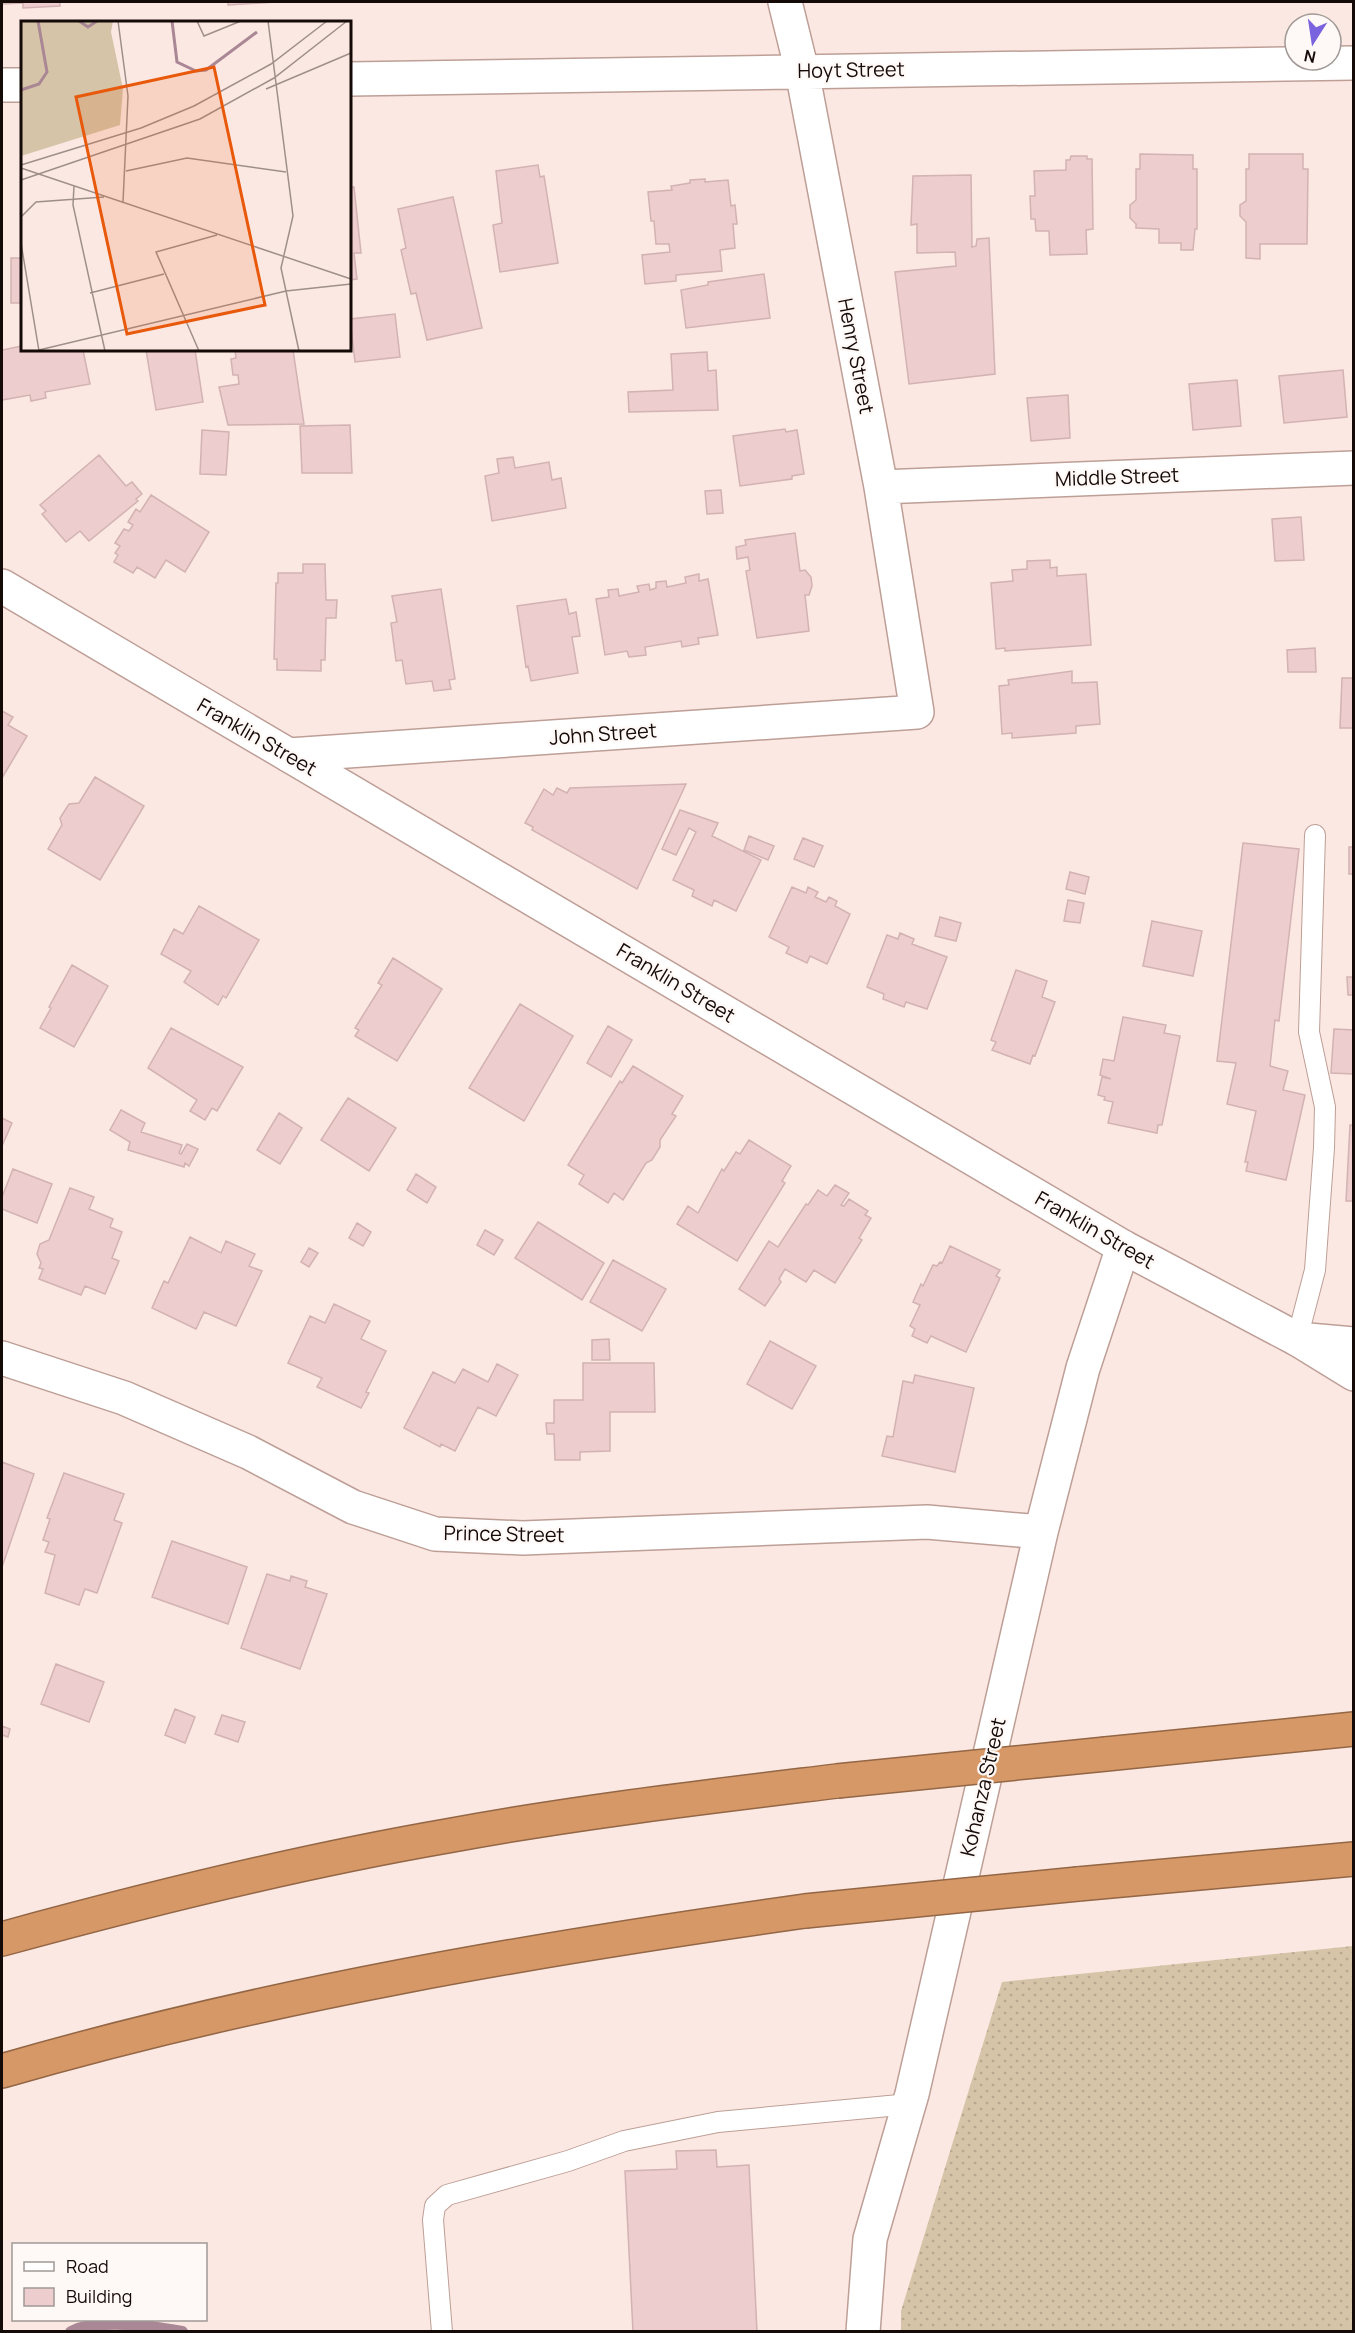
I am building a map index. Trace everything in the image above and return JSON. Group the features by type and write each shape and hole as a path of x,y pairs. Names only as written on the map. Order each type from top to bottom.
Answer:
{"highway":[{"path":"9,1936 238,1878 446,1836 645,1804 837,1781 1353,1729"},
{"path":"2,2071 264,2005 471,1963 665,1930 805,1911 1353,1859"}],"street":[{"name":"Henry Street","path":"785,2 802,71 881,487 917,712"},
{"name":"Hoyt Street","path":"351,79 1353,63"},
{"path":"2,86 21,85"},
{"name":"Middle Street","path":"881,487 1353,468"},
{"name":"Franklin Street","path":"2,586 1123,1247 1297,1339 1353,1374"},
{"name":"John Street","path":"289,755 917,712"},
{"name":"Kohanza Street","path":"863,2331 870,2239 909,2104 1041,1532 1083,1368 1123,1247"},
{"path":"1297,1339 1353,1344"},
{"name":"Prince Street","path":"2,1358 124,1398 248,1452 353,1507 435,1534 523,1538 927,1522 1041,1532"}],"lane":[{"path":"1297,1339 1315,1270 1324,1148 1325,1107 1309,1032 1315,835"},
{"path":"442,2331 433,2220 435,2206 447,2195 568,2161 624,2141 718,2122 909,2104"}],"shaded area":[{"path":"1353,1946 1353,2331 901,2331 901,2311 1002,1982"}],"building":[{"path":"2,2 60,2 60,6 23,8 23,3 2,4"},
{"path":"228,2 276,2 228,5"},
{"path":"1140,154 1193,155 1193,169 1197,169 1197,229 1195,229 1193,250 1181,250 1181,243 1159,243 1159,229 1136,228 1136,224 1130,218 1130,205 1136,200 1136,169 1140,169"},
{"path":"1249,154 1303,154 1303,169 1308,169 1307,244 1260,244 1260,259 1246,258 1246,222 1240,216 1240,205 1246,201 1246,169 1249,169"},
{"path":"1071,156 1087,156 1087,159 1092,159 1093,229 1086,230 1087,254 1050,255 1049,231 1036,231 1035,219 1031,219 1030,196 1035,196 1034,171 1066,170 1066,160 1070,160"},
{"path":"538,165 540,177 544,176 558,263 500,272 493,225 502,223 496,171"},
{"path":"971,175 972,247 976,246 977,239 989,238 995,374 909,384 895,272 956,266 955,252 917,253 917,224 911,225 913,176"},
{"path":"705,179 705,182 728,180 731,206 735,205 737,224 733,224 735,248 720,250 722,271 676,275 676,281 645,284 642,255 670,252 669,244 656,244 648,192 672,190 671,186 690,183 690,180"},
{"path":"351,187 354,187 361,253 354,253 357,279 351,280"},
{"path":"453,197 482,328 427,340 416,293 411,294 401,250 406,248 398,209"},
{"path":"11,258 21,258 21,303 11,303"},
{"path":"764,274 770,318 686,328 681,290 708,285 708,282"},
{"path":"395,314 400,357 355,362 351,319"},
{"path":"21,346 21,351 83,351 90,384 45,392 46,398 31,401 30,395 2,400 2,350"},
{"path":"146,351 195,351 203,402 156,410"},
{"path":"235,351 293,351 304,424 228,425 219,387 239,384 238,375 233,375 231,359 236,358"},
{"path":"707,352 708,371 716,370 718,410 629,412 628,392 673,390 671,354"},
{"path":"1343,370 1347,417 1284,423 1279,376"},
{"path":"1237,380 1241,426 1193,430 1189,384"},
{"path":"1068,395 1070,438 1031,441 1027,398"},
{"path":"350,425 352,473 302,473 300,426"},
{"path":"785,429 786,432 797,430 804,474 792,476 792,479 740,486 733,436"},
{"path":"202,430 229,432 226,475 200,474"},
{"path":"99,455 126,486 132,482 142,494 136,499 138,501 89,541 80,531 66,542 42,514 46,511 40,505"},
{"path":"513,457 515,468 549,462 552,480 561,478 566,508 492,521 485,476 499,473 497,459"},
{"path":"721,490 723,513 707,514 705,491"},
{"path":"151,495 209,532 185,572 166,560 155,578 137,567 133,573 114,562 118,555 115,553 120,546 115,543 124,529 129,531 133,525 128,522 136,509 140,512"},
{"path":"1301,517 1304,560 1275,561 1272,519"},
{"path":"795,533 800,571 805,570 811,577 812,586 809,595 805,595 809,631 757,638 746,571 750,570 748,557 737,559 736,547 746,545 745,540"},
{"path":"1050,560 1050,568 1057,567 1057,576 1086,574 1091,645 1005,651 1005,648 996,649 991,583 1013,581 1012,570 1027,569 1027,561"},
{"path":"303,564 325,564 326,600 337,600 336,618 326,618 325,660 321,660 321,671 277,670 277,659 274,659 278,573 303,573"},
{"path":"699,574 699,581 708,579 718,635 698,638 699,644 682,647 681,641 645,647 646,655 629,657 627,651 605,655 596,599 609,597 608,590 618,589 619,596 639,592 637,586 649,584 650,590 656,588 656,582 666,581 667,587 686,583 685,577"},
{"path":"441,589 455,679 449,680 451,689 434,691 432,681 406,684 402,660 396,661 391,623 397,622 392,596"},
{"path":"566,599 569,614 576,612 580,636 572,637 578,673 531,681 528,666 526,667 517,606"},
{"path":"1315,648 1316,672 1288,672 1287,650"},
{"path":"1072,671 1072,683 1097,682 1100,724 1076,726 1076,733 1012,738 1012,733 1002,734 999,686 1009,685 1008,680"},
{"path":"1342,678 1354,678 1354,728 1340,728"},
{"path":"2,711 13,717 8,725 27,736 2,778"},
{"path":"95,777 144,806 100,880 48,849 62,825 60,818 69,804 79,803"},
{"path":"686,784 637,889 532,830 533,827 525,823 544,789 553,795 557,788 567,793 570,788"},
{"path":"680,810 718,823 712,836 761,860 736,911 714,900 712,906 692,896 694,890 673,880 696,832 689,828 676,855 662,849"},
{"path":"749,836 774,846 768,860 744,850"},
{"path":"803,838 823,846 814,867 794,859"},
{"path":"1243,843 1299,849 1279,1021 1275,1020 1270,1066 1288,1071 1283,1090 1305,1095 1286,1180 1246,1171 1248,1162 1245,1162 1256,1111 1227,1104 1236,1063 1217,1061"},
{"path":"1349,847 1354,847 1354,874 1349,874"},
{"path":"1070,872 1089,877 1085,894 1066,889"},
{"path":"792,887 806,893 808,887 818,892 815,897 826,902 829,897 837,901 835,906 850,914 827,964 810,956 807,963 786,953 789,947 769,937"},
{"path":"1068,900 1084,903 1080,923 1064,921"},
{"path":"199,906 259,940 226,998 223,996 218,1005 184,982 191,971 161,954 174,929 183,934"},
{"path":"940,917 961,923 956,941 935,936"},
{"path":"1152,921 1202,931 1193,976 1143,966"},
{"path":"900,933 914,939 912,944 947,957 927,1009 906,1002 904,1007 883,999 884,994 867,987 887,935 898,939"},
{"path":"393,958 442,989 397,1061 355,1036 359,1030 355,1028 382,985 378,983"},
{"path":"72,965 108,986 74,1047 40,1028"},
{"path":"1016,970 1047,981 1042,997 1055,1002 1030,1064 992,1050 996,1042 991,1040"},
{"path":"1347,977 1354,977 1354,995 1348,995"},
{"path":"520,1004 573,1036 524,1121 469,1088"},
{"path":"1123,1017 1166,1025 1164,1033 1180,1036 1162,1125 1158,1125 1157,1133 1108,1123 1113,1102 1104,1100 1105,1097 1098,1095 1102,1077 1111,1079 1100,1075 1103,1059 1114,1061"},
{"path":"608,1026 632,1040 611,1077 587,1063"},
{"path":"171,1028 243,1067 217,1111 212,1108 205,1120 190,1111 197,1100 148,1068"},
{"path":"1334,1029 1354,1030 1354,1074 1331,1073"},
{"path":"633,1066 683,1096 672,1114 676,1116 660,1140 660,1147 652,1160 646,1163 623,1200 614,1193 608,1203 579,1184 584,1175 568,1165 620,1081 622,1083"},
{"path":"348,1098 396,1128 369,1171 321,1140"},
{"path":"121,1110 145,1123 141,1132 182,1145 179,1153 181,1154 187,1144 198,1149 189,1166 185,1163 184,1167 128,1150 130,1142 110,1130"},
{"path":"279,1113 302,1128 280,1164 257,1150"},
{"path":"2,1118 12,1123 2,1146"},
{"path":"1350,1125 1354,1125 1354,1201 1346,1201"},
{"path":"749,1140 791,1166 782,1181 785,1183 737,1261 677,1224 688,1206 698,1213 722,1169 724,1171 736,1152 740,1154"},
{"path":"13,1169 52,1184 37,1223 2,1209 2,1197"},
{"path":"416,1174 436,1187 427,1203 407,1190"},
{"path":"835,1185 849,1193 841,1205 844,1206 849,1199 868,1211 865,1215 871,1218 859,1238 862,1240 835,1283 814,1270 806,1282 785,1269 779,1279 781,1282 765,1306 739,1289 769,1241 778,1247 818,1190 827,1196"},
{"path":"70,1188 94,1197 89,1209 113,1219 110,1227 122,1232 112,1258 119,1261 105,1294 85,1286 81,1295 39,1279 43,1269 39,1268 41,1263 37,1254 40,1244 49,1240"},
{"path":"538,1222 604,1263 582,1300 515,1258"},
{"path":"357,1223 371,1232 363,1246 349,1238"},
{"path":"485,1230 503,1240 494,1255 477,1245"},
{"path":"190,1237 221,1253 226,1241 255,1254 249,1266 262,1271 236,1326 204,1312 196,1329 152,1308 164,1281 168,1283"},
{"path":"950,1246 1000,1270 996,1276 1000,1278 966,1352 931,1336 927,1343 912,1336 915,1329 910,1326 920,1305 913,1302 921,1284 923,1286 933,1265 937,1266 940,1262 942,1263"},
{"path":"309,1248 318,1253 309,1267 301,1262"},
{"path":"613,1260 666,1289 642,1331 590,1302"},
{"path":"334,1304 370,1321 361,1339 386,1351 366,1392 369,1393 361,1408 317,1387 322,1378 288,1363 310,1316 325,1323"},
{"path":"609,1339 610,1360 592,1360 592,1340"},
{"path":"770,1341 816,1366 792,1409 747,1384"},
{"path":"583,1363 654,1363 655,1412 610,1412 610,1451 580,1452 580,1460 555,1460 554,1434 547,1434 546,1423 554,1423 554,1400 583,1400"},
{"path":"497,1364 518,1375 496,1416 478,1407 455,1451 441,1444 440,1447 404,1428 433,1372 455,1383 463,1369 488,1382"},
{"path":"915,1375 974,1388 955,1472 882,1456 887,1436 893,1437 903,1381 913,1383"},
{"path":"2,1462 34,1474 2,1567"},
{"path":"64,1473 124,1494 114,1520 122,1523 97,1593 85,1589 79,1605 45,1593 55,1555 45,1552 49,1542 43,1540 50,1519 47,1518"},
{"path":"172,1541 247,1567 228,1624 152,1597"},
{"path":"267,1574 290,1581 291,1576 307,1581 305,1587 327,1594 300,1669 241,1648"},
{"path":"56,1664 104,1682 89,1722 41,1704"},
{"path":"175,1709 195,1717 185,1743 165,1735"},
{"path":"222,1715 245,1722 238,1742 215,1734"},
{"path":"2,1726 10,1729 8,1737 2,1735"},
{"path":"716,2150 717,2167 749,2165 757,2332 633,2332 625,2171 677,2169 676,2151"}],"waterway":[{"path":"71,2332 83,2327 111,2324 141,2325 182,2332"}]}
